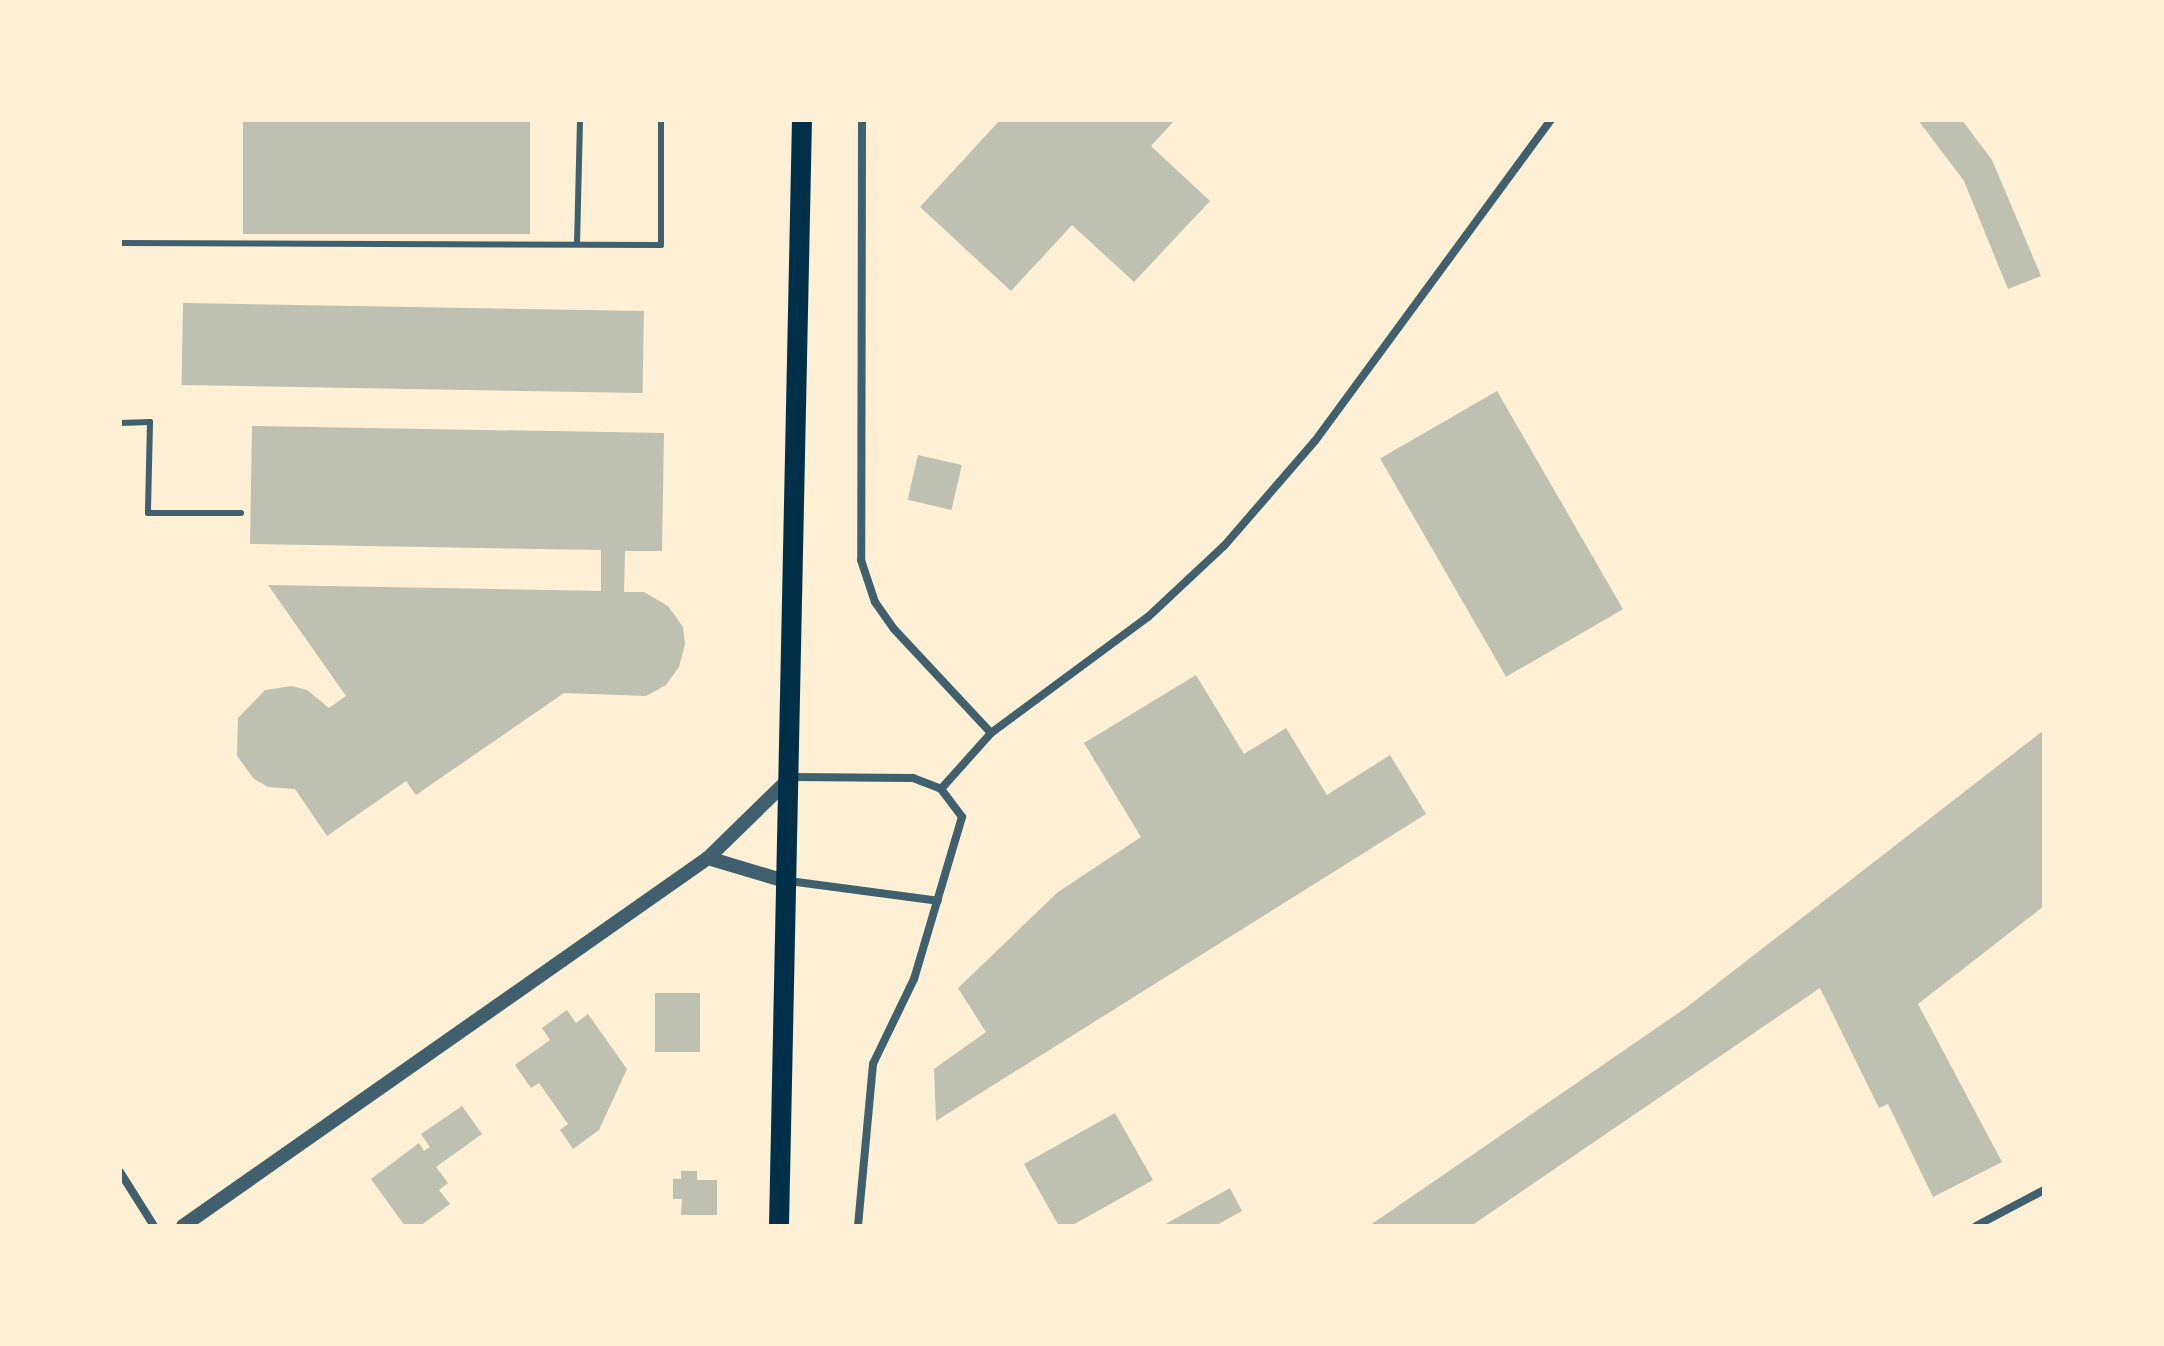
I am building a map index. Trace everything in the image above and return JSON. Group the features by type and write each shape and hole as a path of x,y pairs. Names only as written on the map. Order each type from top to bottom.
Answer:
{"main road":[{"path":"779,1226 785,881 792,777 802,120"}],"street":[{"path":"862,120 861,560 875,602 894,629 991,733"},
{"path":"941,789 991,733 1148,617 1224,546 1315,441 1551,120"},
{"path":"183,1226 708,858 792,777 913,778 941,789 962,817 914,979 873,1064 858,1226"},
{"path":"708,858 785,881 938,901"},
{"path":"120,1172 154,1226"},
{"path":"1976,1226 2044,1190"}],"lane":[{"path":"577,244 580,120"},
{"path":"120,243 661,245 661,120"},
{"path":"120,423 150,422 148,513 241,513"}],"building":[{"path":"243,120 530,120 530,234 243,234"},
{"path":"1000,120 1175,120 1151,146 1210,201 1134,282 1072,225 1011,291 920,207"},
{"path":"1918,120 1962,120 1992,160 2041,276 2008,289 1964,181"},
{"path":"183,303 644,311 642,393 182,385"},
{"path":"1497,391 1623,609 1506,677 1380,458"},
{"path":"252,426 664,433 662,551 625,551 624,592 644,592 668,606 683,627 685,644 679,667 666,685 646,696 564,693 416,795 406,781 327,836 295,789 268,787 254,779 237,756 238,718 265,690 292,686 307,690 329,708 346,696 268,585 601,591 601,550 250,544"},
{"path":"918,455 962,465 951,510 908,500"},
{"path":"1196,675 1244,754 1286,728 1327,795 1390,755 1426,814 936,1121 934,1069 986,1032 958,988 1058,892 1141,837 1084,743"},
{"path":"2044,730 2044,906 1918,1004 2002,1162 1933,1197 1888,1104 1879,1108 1820,988 1471,1226 1369,1226 1687,1007"},
{"path":"655,993 700,993 700,1052 655,1052"},
{"path":"567,1010 576,1023 588,1014 627,1069 599,1130 573,1149 560,1130 568,1124 539,1083 531,1088 515,1065 550,1040 542,1028"},
{"path":"462,1106 482,1134 436,1167 448,1183 439,1190 450,1204 420,1226 405,1226 371,1179 419,1143 424,1151 430,1147 421,1134"},
{"path":"1115,1113 1153,1180 1071,1226 1059,1226 1024,1164"},
{"path":"681,1171 697,1171 697,1180 717,1180 717,1215 681,1215 682,1199 673,1199 673,1179 681,1179"},
{"path":"1230,1188 1242,1211 1215,1226 1162,1226"}]}
